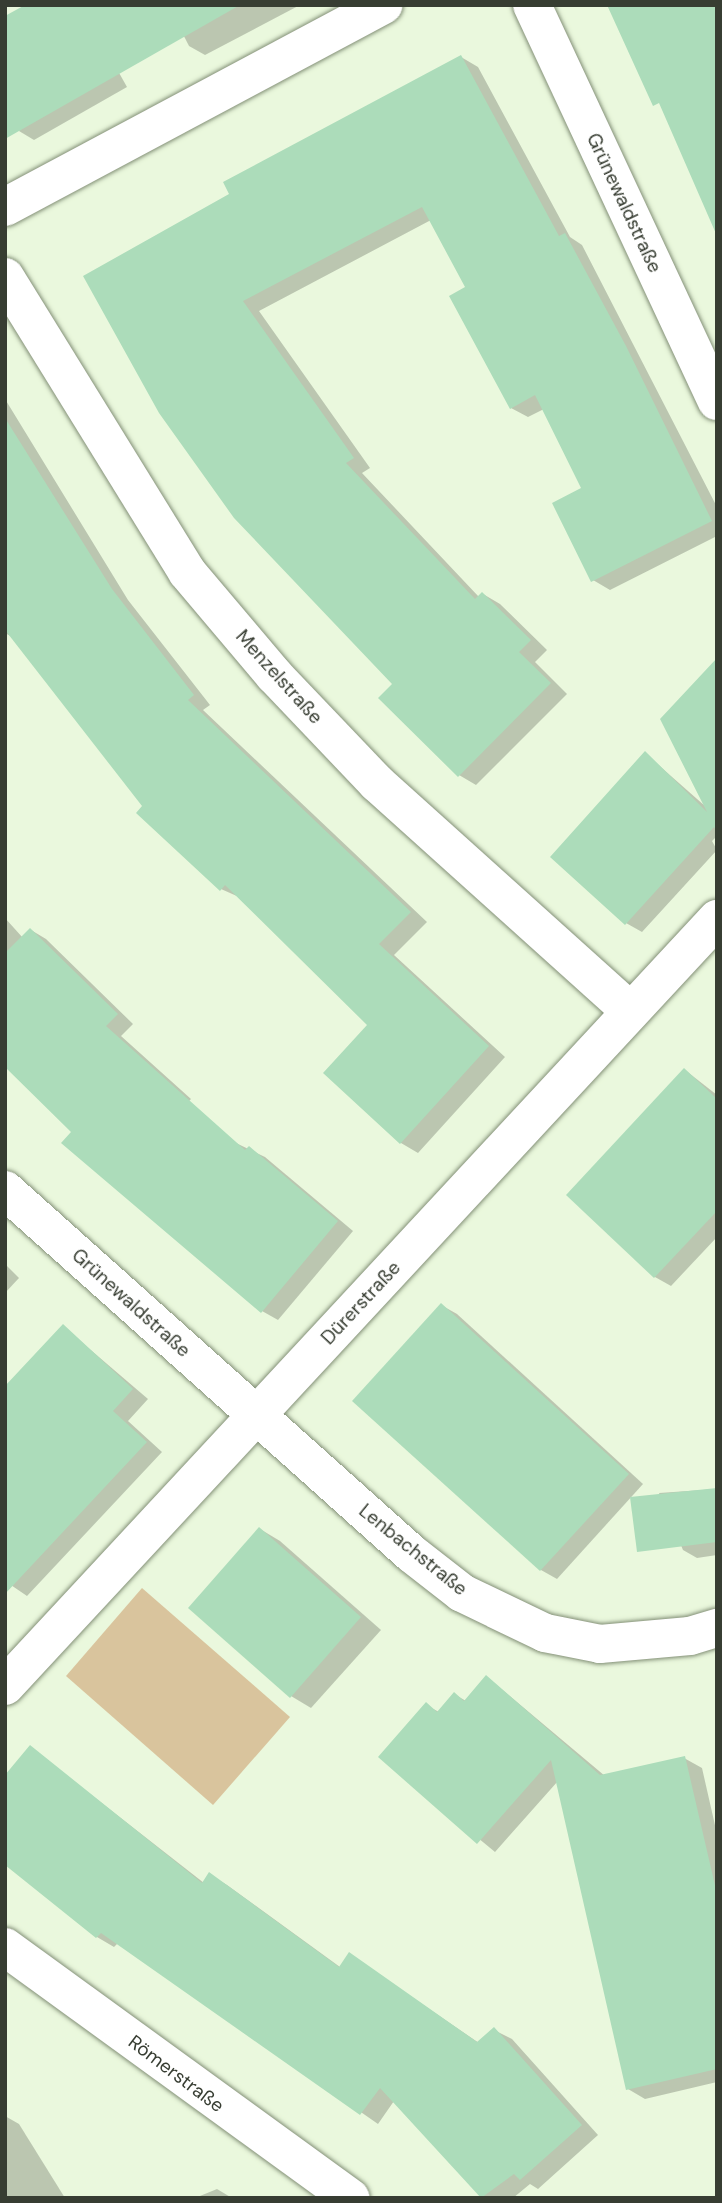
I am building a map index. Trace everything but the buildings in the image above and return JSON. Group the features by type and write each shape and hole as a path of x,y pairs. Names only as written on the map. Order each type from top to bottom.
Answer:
{"street":[{"path":"5,207 383,5"},
{"name":"Grünewaldstraße","path":"532,5 717,401"},
{"name":"Menzelstraße","path":"5,277 187,572 274,675 377,783 630,1011"},
{"name":"Dürerstraße","path":"5,1686 717,919"},
{"name":"Grünewaldstraße","path":"5,1190 257,1416"},
{"name":"Lenbachstraße","path":"257,1416 412,1554 462,1593 545,1633 600,1644 691,1636 717,1628"},
{"name":"Römerstraße","path":"5,1947 308,2184 350,2198"}],"shaded area":[{"path":"142,1588 290,1717 213,1805 66,1676"}]}
